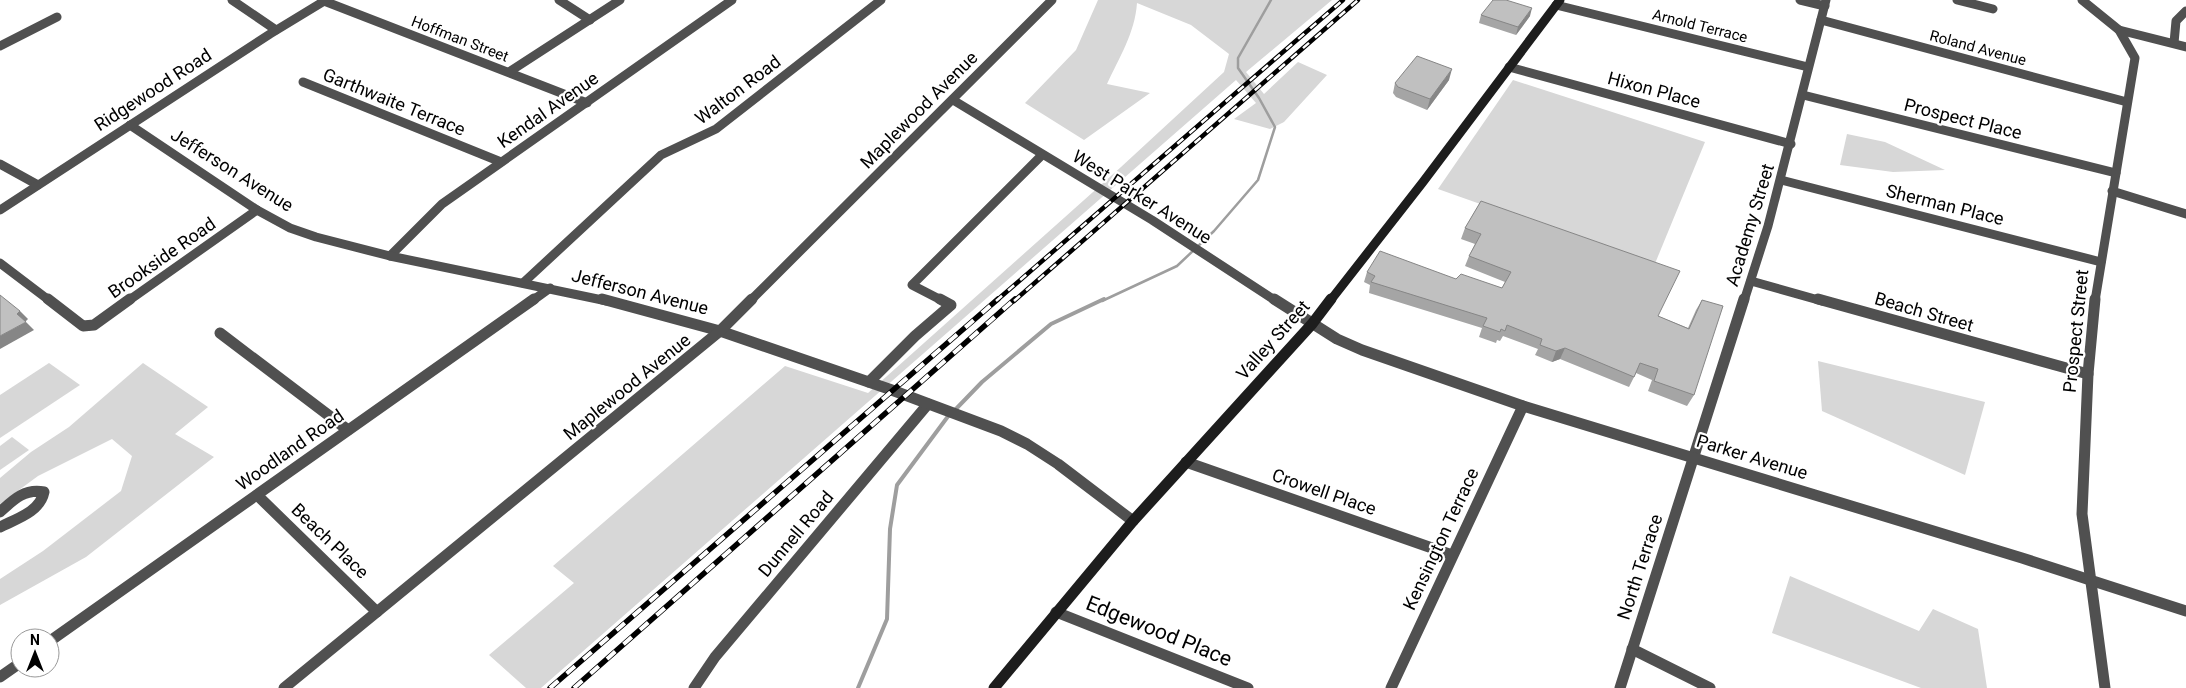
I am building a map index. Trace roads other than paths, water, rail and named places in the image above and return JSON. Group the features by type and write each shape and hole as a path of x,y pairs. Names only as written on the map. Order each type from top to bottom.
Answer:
{"main road":[{"name":"Valley Street","path":"994,688 1134,521 1312,324 1423,182 1558,2"}],"street":[{"path":"232,0 276,30"},
{"name":"Ridgewood Road","path":"0,210 130,124 325,0"},
{"name":"Hoffman Street","path":"325,0 587,102"},
{"path":"559,0 590,20"},
{"path":"508,72 620,0"},
{"name":"Kendal Avenue","path":"390,256 442,204 732,0"},
{"name":"Walton Road","path":"523,283 662,155 716,129 881,0"},
{"name":"Maplewood Avenue","path":"284,688 720,331 1052,0"},
{"path":"1800,0 1826,3"},
{"path":"1957,0 1993,9"},
{"name":"Prospect Street","path":"2082,0 2119,30 2135,58 2092,316 2088,374 2082,514 2089,580 2105,688"},
{"name":"Arnold Terrace","path":"1558,2 1808,67"},
{"name":"Academy Street","path":"1694,457 1781,180 1803,96 1808,67 1826,3"},
{"path":"2174,43 2175,21 2178,15 2186,12"},
{"path":"0,46 57,17"},
{"name":"Roland Avenue","path":"1822,20 2127,102"},
{"path":"2119,30 2186,47"},
{"name":"Hixon Place","path":"1509,67 1791,144"},
{"name":"Garthwaite Terrace","path":"303,82 501,162"},
{"name":"Prospect Place","path":"1803,96 2116,174"},
{"name":"West Parker Avenue","path":"953,100 1105,191 1312,324"},
{"name":"Jefferson Avenue","path":"130,124 257,210 290,228 316,237 390,256 588,296 720,331 869,382 963,417 1027,444 1058,464 1134,521"},
{"path":"869,382 915,336 951,305 912,285 1042,155"},
{"path":"0,164 38,185"},
{"name":"Sherman Place","path":"1781,180 2101,262"},
{"path":"2112,191 2186,214"},
{"name":"Brookside Road","path":"0,263 83,326 94,326 257,210"},
{"name":"Beach Street","path":"1751,280 2088,374"},
{"name":"Woodland Road","path":"60,635 550,288"},
{"name":"Parker Avenue","path":"1312,324 1337,339 1362,350 1523,406 1694,457 2186,611"},
{"path":"220,333 348,430"},
{"name":"Dunnell Road","path":"694,688 715,657 928,404"},
{"name":"Kensington Terrace","path":"1391,688 1523,406"},
{"name":"North Terrace","path":"1620,688 1694,457"},
{"name":"Crowell Place","path":"1186,462 1452,555"},
{"path":"0,512 27,492 37,489 44,492 44,497 38,504 0,527"},
{"name":"Beach Place","path":"257,495 377,612"},
{"name":"Edgewood Place","path":"1056,612 1248,688"},
{"path":"1632,649 1710,688"}],"waterway":[{"path":"1102,301 1177,266 1214,231 1258,180 1275,127 1259,98 1238,68 1238,58 1271,0"},
{"path":"954,411 982,382 1051,324 1104,299"},
{"path":"858,688 887,619 890,529 897,485 949,415"}],"railway":[{"path":"996,301 1343,0"},
{"path":"1014,301 1358,0"},
{"path":"550,688 998,299"},
{"path":"574,688 1015,299"}]}
